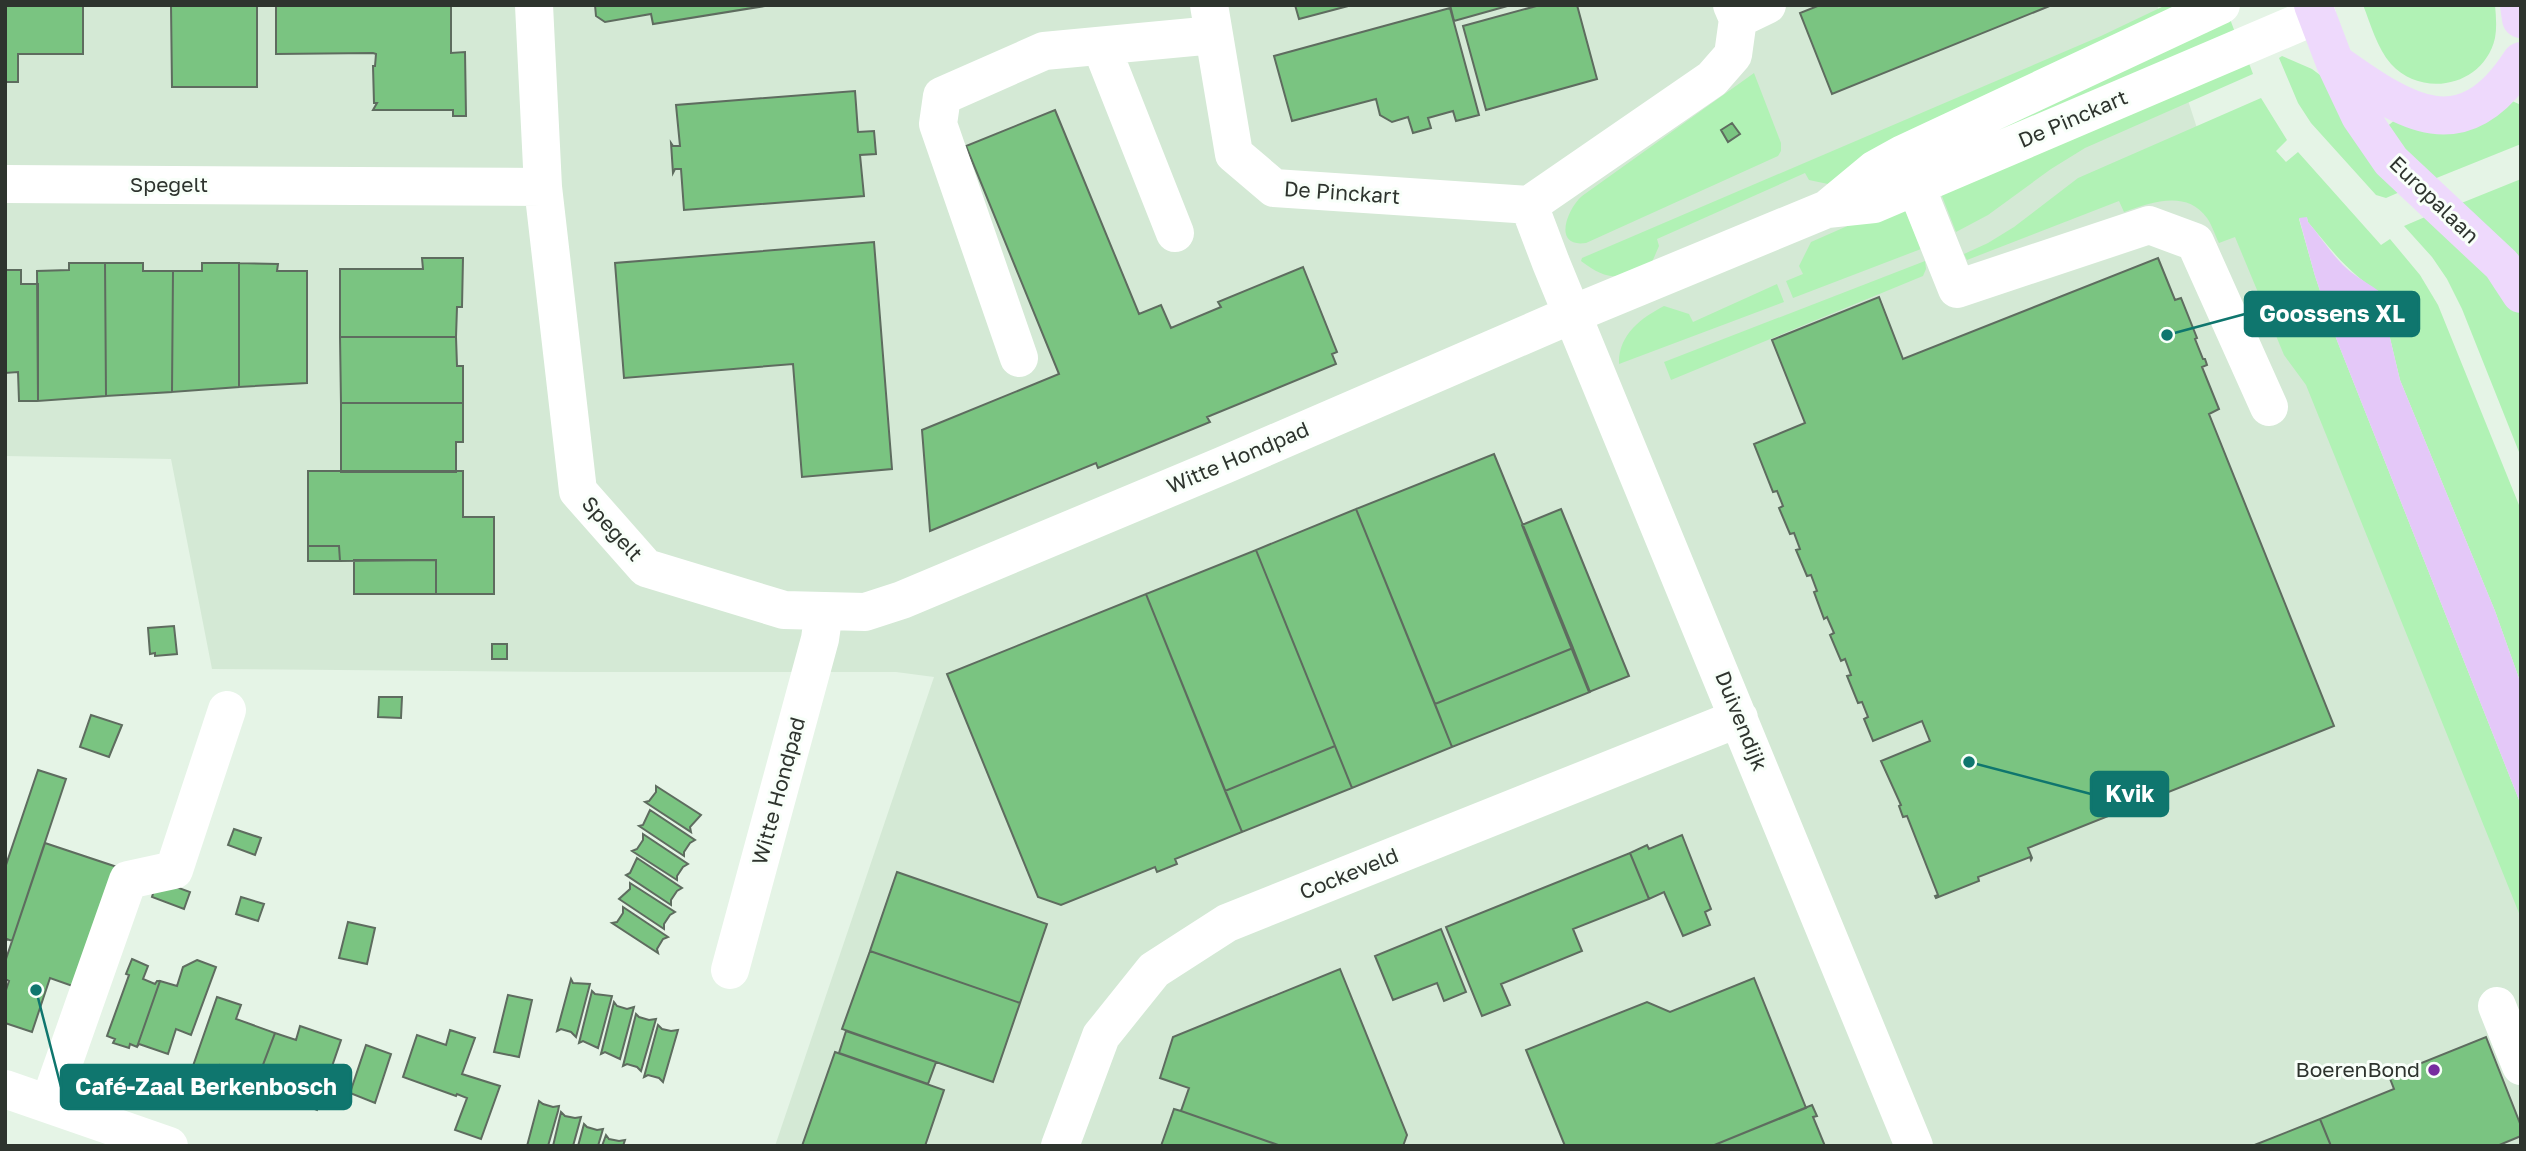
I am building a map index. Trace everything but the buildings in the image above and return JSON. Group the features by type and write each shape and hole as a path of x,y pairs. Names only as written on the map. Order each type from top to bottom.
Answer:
{"main road":[{"path":"2519,5 2521,19"},
{"name":"Europalaan","path":"2315,10 2335,63 2360,116 2391,161 2502,265 2521,294"},
{"path":"2335,63 2374,91 2408,109 2428,115 2451,116 2485,103 2496,94 2521,61"}],"street":[{"name":"Spegelt","path":"534,5 542,187 578,491 646,568 784,610 865,612 902,600"},
{"name":"De Pinckart","path":"1909,170 2221,5"},
{"path":"1573,314 1529,205 1712,79 1733,55 1746,10"},
{"name":"De Pinckart","path":"1573,314 1827,209 1874,170 1909,170 2315,10"},
{"name":"De Pinckart","path":"1212,20 1234,154 1274,188 1529,205"},
{"path":"1019,358 938,124 942,96 1044,51 1101,47 1212,20"},
{"path":"1101,47 1175,233"},
{"path":"1909,170 1957,289 2149,225 2195,242 2269,407"},
{"name":"Spegelt","path":"5,184 542,187"},
{"name":"Witte Hondpad","path":"902,600 1573,314"},
{"name":"Duivendijk","path":"1573,314 1911,1137"},
{"name":"Witte Hondpad","path":"730,970 820,639 824,611"},
{"path":"49,1104 128,880 174,870 227,710"},
{"name":"Cockeveld","path":"1060,1146 1101,1036 1154,971 1227,923 1739,718"},
{"path":"2497,1006 2521,1066"},
{"path":"5,1089 169,1146"}],"shaded area":[{"path":"5,5 2157,5 2209,165 2418,582 2521,883 2521,1146 775,1146 934,677 896,672 212,669 171,459 5,456"},
{"path":"2307,217 2308,222 2343,265 2394,305 2385,317 2400,380 2495,611 2521,684 2521,805 2336,338 2299,218"}],"green space":[{"path":"2166,5 2197,5 1828,184 1809,180 1805,173 1657,239 1659,246 1649,269 1614,276 1598,272 1581,261 1582,258 2101,36"},
{"path":"2363,5 2495,5 2495,38 2489,54 2479,67 2466,77 2435,84 2419,81 2404,75 2386,58"},
{"path":"2230,19 2236,35 1992,139 1983,128"},
{"path":"2282,56 2312,69 2328,81 2402,191 2386,198 2376,195 2311,123 2298,103 2279,58"},
{"path":"2247,58 2253,74 2085,148 1988,215 1956,232 1938,186"},
{"path":"1754,73 1781,143 1778,156 1586,243 1569,240 1566,234 1568,218 1582,196"},
{"path":"2261,98 2287,140 2276,151 2286,162 2298,152 2381,245 2390,239 2420,275 2438,305 2521,510 2521,684 2495,611 2400,380 2385,317 2387,296 2344,264 2307,218 2299,219 2336,338 2521,805 2521,918 2306,385 2284,355 2235,237 2219,243 2207,218 2199,209 2189,204 2179,201 2157,202 2124,212 2119,201 1967,260 1964,254 2014,227 2078,178"},
{"path":"2510,100 2521,105 2521,144 2429,181 2384,129 2396,119"},
{"path":"2521,179 2521,272 2459,204"},
{"path":"1902,202 1921,249 1793,298 1786,281 1803,274 1799,266 1811,242"},
{"path":"2432,214 2521,313 2521,457 2462,309 2447,279 2432,257 2404,226"},
{"path":"1925,261 1923,276 1671,380 1664,362"},
{"path":"1777,284 1784,302 1619,364 1622,344 1632,329 1664,306 1689,314 1693,322"}],"place":[{"name":"Goossens XL","path":"2167,335"},
{"name":"Kvik","path":"1969,762"},
{"name":"Café-Zaal Berkenbosch","path":"36,990"},
{"name":"BoerenBond","path":"2434,1070"}]}
